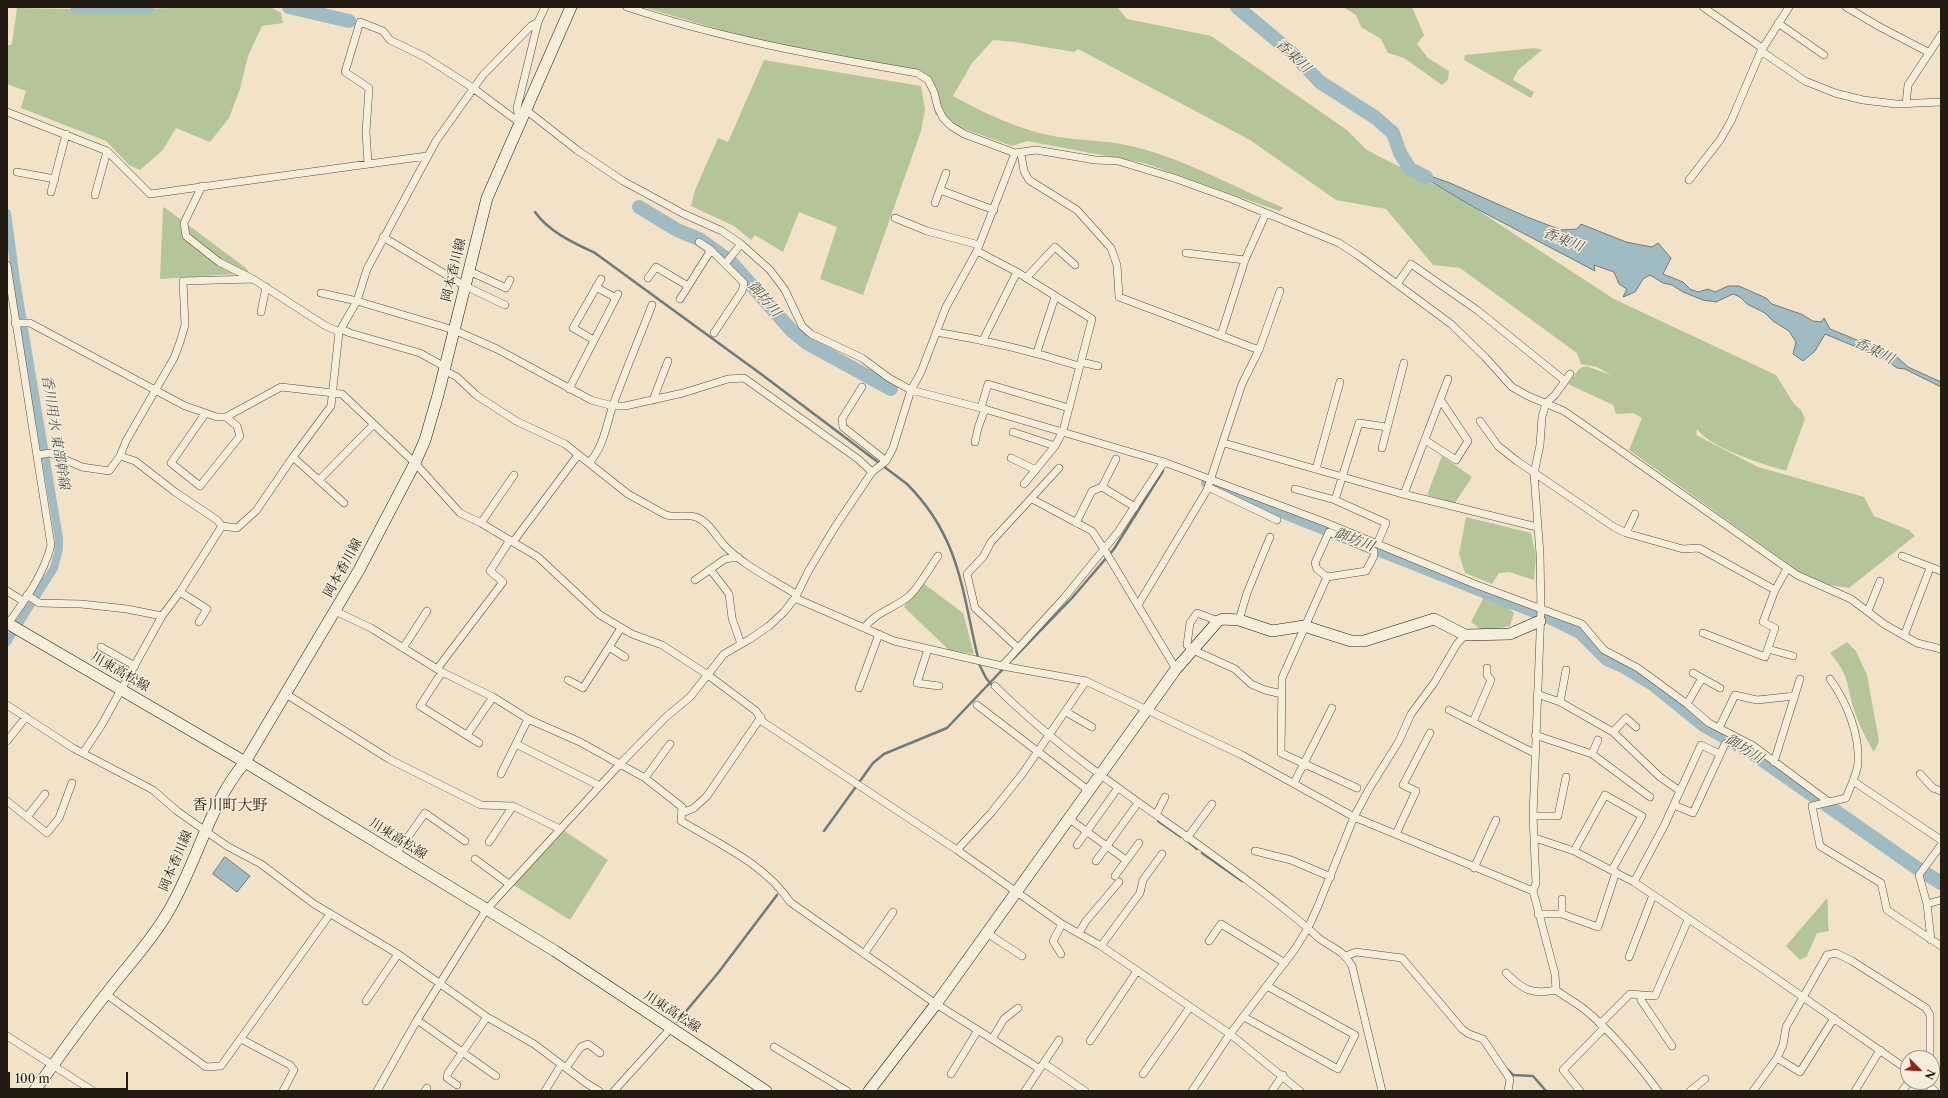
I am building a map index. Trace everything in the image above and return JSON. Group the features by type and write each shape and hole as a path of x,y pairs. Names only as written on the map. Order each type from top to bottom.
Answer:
{"main road":[{"name":"岡本香川線","path":"34,1091 106,994 151,940 169,911 205,830 235,774 245,762 359,570 415,463 432,417 488,198 571,7"},
{"path":"872,1090 936,1004 1100,773 1176,669 1218,621 1223,619 1239,620 1272,631 1304,626 1351,641 1364,641 1434,619 1465,635 1510,634 1540,621"},
{"name":"川東高松線","path":"8,624 245,762 555,951 766,1091"}],"street":[{"path":"520,123 517,108 538,22 545,7"},
{"path":"627,7 671,22 765,46 917,73 928,80 934,92 938,108 950,126 964,134 1018,154 1036,150 1095,160 1118,161 1174,178 1266,213 1338,243 1451,324 1485,357 1512,387 1528,396 1564,411 1587,426 1787,569 1851,599 1884,624 1917,643 1941,649"},
{"path":"1703,7 1805,80 1836,93 1863,100 1906,104 1919,102 1941,102"},
{"path":"1689,180 1720,140 1728,127 1762,49 1789,7"},
{"path":"1846,7 1928,52"},
{"path":"368,163 366,132 369,88 346,72 360,22 383,31 390,40 425,57 473,88 520,123"},
{"path":"120,456 135,461 175,492 217,520 222,526 237,528 256,510 331,406 334,392 340,331 357,301 367,269 427,156 473,88 531,26 538,22"},
{"path":"1778,23 1824,55"},
{"path":"1906,104 1908,84 1928,52 1941,35"},
{"path":"526,110 577,150 623,181 684,214 722,231 741,244 770,270 785,290 802,326 811,334 862,358 889,378 911,390 983,408 1064,431 1164,462 1210,484 1277,520"},
{"path":"7,112 107,151 150,194 427,156"},
{"path":"51,192 66,134"},
{"path":"95,195 107,151"},
{"path":"380,1090 417,1020 486,910 620,764 666,716 690,697 724,654 769,626 784,612 796,596 809,570 831,533 872,472 886,460 893,448 911,390 921,372 946,307 978,248 1018,154"},
{"path":"1018,154 1029,180 1078,210 1111,248 1116,265 1119,297 1259,350"},
{"path":"17,172 55,179"},
{"path":"935,203 946,173"},
{"path":"202,186 184,223 186,236 219,262 253,279 324,326 420,353 457,377 476,395 516,421 565,444 628,494 666,515 673,517 696,517 703,521 712,529 724,545 738,557 796,596 894,641 1002,666 1086,681 1242,755 1354,817 1474,868 1533,891"},
{"path":"940,190 994,210"},
{"path":"1221,335 1245,260 1266,213"},
{"path":"895,218 927,231 978,248 1055,297 1092,318 1064,431 1055,446 1024,484"},
{"path":"383,238 465,286 506,305"},
{"path":"700,242 711,250 744,283 742,291 714,333"},
{"path":"725,264 741,244"},
{"path":"1026,278 1055,247 1075,265"},
{"path":"680,299 711,250"},
{"path":"1186,253 1245,260"},
{"path":"1397,284 1411,264 1477,310 1565,381"},
{"path":"7,265 10,304 15,323 38,455 51,546 48,559 8,624"},
{"path":"648,278 656,267 688,286"},
{"path":"469,271 506,288 510,280"},
{"path":"983,340 1017,272"},
{"path":"38,455 50,453 82,466 109,471 120,456 174,358 185,325 182,281 253,279"},
{"path":"594,340 573,328 601,279"},
{"path":"261,312 266,287"},
{"path":"569,389 617,296 596,287"},
{"path":"1138,605 1210,484 1242,384 1259,350 1280,291"},
{"path":"321,293 357,301 454,330 497,349 591,400 613,406 625,406 683,393 728,379 744,378 858,459 872,472"},
{"path":"1037,352 1055,297"},
{"path":"589,463 598,454 604,440 613,406 652,305"},
{"path":"15,323 30,323 155,390 205,414 217,417 226,416 282,387 342,394 349,399 373,425 415,463 460,513 481,523 538,557 600,615 645,640 662,645 708,675 756,711 763,722 957,850 1062,924 1101,946 1230,1034 1283,1075 1300,1091"},
{"path":"936,332 983,340 1037,352 1080,364 1098,366"},
{"path":"653,400 668,361"},
{"path":"1382,448 1404,363"},
{"path":"1556,990 1555,974 1533,891 1536,883 1533,816 1534,754 1541,609 1540,554 1534,474 1540,445 1542,417 1546,403 1570,374"},
{"path":"1404,494 1448,379"},
{"path":"1316,469 1340,382"},
{"path":"975,442 988,384 1069,408"},
{"path":"862,387 842,419 843,427 886,460"},
{"path":"1425,440 1456,460 1468,441 1440,399"},
{"path":"205,414 171,463 200,486 240,436 237,426 226,416"},
{"path":"1480,421 1498,446 1534,474 1626,533 1683,549 1699,548 1775,590"},
{"path":"1335,500 1358,422 1387,427"},
{"path":"319,480 373,425"},
{"path":"1013,432 1055,446"},
{"path":"1224,443 1404,494 1537,527"},
{"path":"479,743 420,706 440,671 504,582 490,571 578,455"},
{"path":"293,457 344,503"},
{"path":"1011,458 1036,470"},
{"path":"1076,522 1092,491 1102,487 1116,459"},
{"path":"1002,666 1064,598 1104,549 1135,507 1164,462"},
{"path":"1018,648 975,608 966,574 983,557 992,542 1060,468"},
{"path":"481,523 514,475"},
{"path":"1210,484 1324,522 1376,544 1582,624 1604,650 1638,668 1687,704 1709,723 1752,745 1825,803"},
{"path":"1102,487 1135,507"},
{"path":"1295,489 1335,500 1386,523 1376,544"},
{"path":"1032,499 1092,531 1176,669"},
{"path":"1626,533 1635,514"},
{"path":"83,753 101,726 162,616 180,592 222,526"},
{"path":"1329,532 1374,550 1374,556 1366,571 1327,577 1317,569 1315,563 1329,532"},
{"path":"1239,620 1246,593 1270,537"},
{"path":"864,628 870,619 908,597 938,556"},
{"path":"1902,556 1941,571"},
{"path":"695,580 725,559 738,557"},
{"path":"1904,636 1930,568"},
{"path":"710,569 729,594 732,618 741,644"},
{"path":"1703,632 1765,657 1776,628 1764,622 1775,590 1787,569"},
{"path":"1327,577 1282,678 1280,753 1357,788"},
{"path":"1868,611 1880,581"},
{"path":"7,591 39,603 81,604 127,609 162,616"},
{"path":"180,592 207,609 199,622"},
{"path":"335,611 371,628 440,671 493,697 528,719 580,742 645,778 678,802 682,807 681,820 753,864 783,891 790,902 936,1004 992,1039 1085,1091"},
{"path":"403,648 427,611"},
{"path":"1218,621 1197,613 1190,623 1187,645 1193,650 1235,669 1251,684 1265,690 1282,694"},
{"path":"568,680 583,688 622,628"},
{"path":"859,688 879,634"},
{"path":"1192,1091 1230,1034 1285,963 1308,928 1354,817 1388,756 1400,741 1411,714 1434,683 1457,644 1465,635"},
{"path":"101,647 135,666"},
{"path":"609,647 625,657"},
{"path":"1768,648 1794,656"},
{"path":"928,649 917,683 939,686"},
{"path":"1473,722 1491,680 1488,675 1487,668"},
{"path":"1560,702 1566,670"},
{"path":"1693,673 1720,688"},
{"path":"1687,704 1702,678"},
{"path":"1830,678 1839,692 1850,717 1856,742 1858,763 1846,798 1812,806 1820,846 1881,883 1887,910 1941,946"},
{"path":"1774,762 1800,679"},
{"path":"957,850 992,813 1038,752 1086,681"},
{"path":"995,686 1017,708 1050,735 1187,838 1252,883 1346,956 1352,966 1382,1091"},
{"path":"286,694 389,759 481,805 513,806 560,829"},
{"path":"1537,694 1560,702 1614,732 1660,777 1680,791"},
{"path":"1720,728 1735,695 1757,700 1795,696"},
{"path":"467,735 493,697"},
{"path":"7,705 83,753 153,790 177,811 228,846 261,864 308,900 398,954 440,982 487,1017 534,1044 599,1091"},
{"path":"978,705 1088,790"},
{"path":"1294,783 1305,764 1332,708"},
{"path":"1449,710 1534,754"},
{"path":"1066,712 1092,728"},
{"path":"7,741 26,717"},
{"path":"682,813 694,808 707,796 761,717"},
{"path":"1614,732 1626,718 1636,727"},
{"path":"501,774 528,719"},
{"path":"1396,834 1416,791 1403,785 1430,732"},
{"path":"1535,735 1592,754 1650,797"},
{"path":"1592,754 1598,740"},
{"path":"516,744 600,786"},
{"path":"645,778 670,744"},
{"path":"1674,805 1693,813 1725,744"},
{"path":"1634,882 1674,805 1701,745 1720,754"},
{"path":"1920,774 1933,788 1941,791"},
{"path":"1533,816 1558,816 1566,777"},
{"path":"1853,781 1941,840"},
{"path":"7,801 47,833 59,818 72,783"},
{"path":"1077,845 1115,792"},
{"path":"26,817 44,794"},
{"path":"1538,914 1562,914 1598,927 1614,871 1642,816 1605,795 1574,851"},
{"path":"1156,815 1165,797"},
{"path":"1187,838 1212,804"},
{"path":"489,842 513,806"},
{"path":"1096,861 1135,807"},
{"path":"396,854 425,813 465,841"},
{"path":"1068,818 1126,860"},
{"path":"1474,868 1496,820"},
{"path":"1535,838 1574,851 1634,882 1688,920 1754,962 1900,1064"},
{"path":"1079,934 1086,921 1117,879 1126,860 1139,843"},
{"path":"1931,940 1927,904 1919,875 1941,845"},
{"path":"1256,851 1291,860 1330,877"},
{"path":"1101,946 1140,893 1143,880 1162,854"},
{"path":"474,859 509,884"},
{"path":"1629,958 1653,895"},
{"path":"1562,899 1562,914"},
{"path":"1927,904 1941,900"},
{"path":"864,954 893,912"},
{"path":"106,994 206,1067 221,1066 330,914"},
{"path":"1580,1091 1563,1070 1630,994 1655,996 1688,920"},
{"path":"1061,954 1053,941 1062,924"},
{"path":"1209,941 1221,924 1285,963"},
{"path":"987,933 1022,956"},
{"path":"1346,956 1356,952 1402,958 1462,1029 1469,1034 1483,1039 1510,1078 1508,1091"},
{"path":"1753,1091 1777,1058 1783,1045 1786,1027 1827,955 1836,953 1852,961 1926,1008 1930,1015 1930,1050"},
{"path":"366,1001 398,954"},
{"path":"1090,1041 1137,971"},
{"path":"1506,973 1519,986 1532,991 1544,992 1556,990 1583,1009 1602,1026 1643,1070 1658,1091"},
{"path":"1244,1017 1338,1069 1356,1035 1267,986"},
{"path":"1640,995 1641,1000 1672,1046"},
{"path":"1143,1074 1190,1007"},
{"path":"992,1039 1004,1018 1018,1008"},
{"path":"457,1085 448,1078 448,1074 487,1017"},
{"path":"1777,1058 1800,1072 1834,1018"},
{"path":"417,1020 463,1051 496,1076"},
{"path":"614,1091 671,1028"},
{"path":"951,1074 978,1030"},
{"path":"7,1036 93,1091"},
{"path":"241,1039 290,1065 294,1070 283,1091"},
{"path":"1025,1091 1059,1040"},
{"path":"545,1091 581,1047 588,1044 600,1053"},
{"path":"774,1047 847,1091"},
{"path":"1855,1091 1880,1050"},
{"path":"1272,1091 1283,1075"},
{"path":"1690,1091 1705,1079"}],"green space":[{"path":"193,7 270,7 281,13 283,23 262,26 248,56 240,89 229,118 210,142 176,128 162,151 140,170 129,165 106,141 21,108 26,91 7,84 7,46 12,44 17,8 119,10"},
{"path":"643,7 1117,7 1127,19 1211,36 1347,130 1367,150 1456,196 1614,299 1776,375 1794,404 1801,410 1805,419 1786,471 1751,460 1725,449 1713,443 1697,429 1696,435 1758,467 1864,497 1874,516 1909,530 1915,536 1849,588 1829,585 1800,572 1629,450 1642,418 1633,413 1616,414 1613,405 1568,384 1579,369 1586,366 1611,375 1597,367 1581,364 1577,353 1460,268 1433,265 1386,209 1336,200 1250,140 1078,49 1074,52 1015,42 993,40 972,63 953,96 1021,128 1051,136 1118,143 1154,152 1192,166 1284,208 1279,211 1144,163 1027,141 1012,146 956,126 935,114 933,82 924,73 765,43"},
{"path":"1343,7 1412,7 1424,35 1417,44 1428,58 1449,71 1448,80 1442,85 1404,58 1388,53 1381,39 1361,27 1356,15"},
{"path":"1535,48 1542,50 1518,70 1513,80 1534,92 1531,98 1464,60 1465,55"},
{"path":"764,60 921,86 925,109 921,131 863,295 820,279 837,227 799,212 783,252 755,235 751,240 734,226 691,206 695,190 718,138 728,142"},
{"path":"164,207 246,268 249,273 160,279"},
{"path":"1442,456 1472,477 1455,503 1427,495"},
{"path":"1466,517 1531,533 1536,556 1534,580 1509,572 1499,573 1492,584 1465,573 1459,554"},
{"path":"923,583 963,613 974,654 949,650 904,607"},
{"path":"1484,597 1506,605 1514,613 1510,626 1483,631 1471,622"},
{"path":"1847,642 1856,651 1867,675 1879,741 1874,752 1856,716 1844,674 1830,653"},
{"path":"563,830 608,860 570,920 512,884"},
{"path":"1827,898 1829,931 1817,933 1807,956 1800,960 1786,946"}],"water":[{"path":"1410,169 1450,183 1527,217 1561,230 1577,229 1581,224 1626,242 1652,247 1658,243 1671,258 1663,274 1683,282 1690,289 1698,292 1708,289 1715,292 1728,286 1739,286 1766,298 1772,304 1801,314 1813,321 1821,322 1824,318 1830,329 1896,356 1908,367 1941,382 1941,387 1905,369 1897,368 1883,358 1825,334 1815,351 1803,361 1793,354 1796,342 1789,331 1773,321 1765,313 1747,304 1740,297 1733,294 1716,302 1703,300 1683,292 1672,285 1663,283 1650,275 1643,279 1635,292 1623,297 1627,289 1619,284 1614,272 1594,265 1595,271 1477,209"},
{"path":"225,857 250,876 237,892 213,874"}],"waterway":[{"name":"御坊川","path":"77,7 148,7"},
{"name":"御坊川","path":"289,7 349,21"},
{"name":"香東川","path":"1237,7 1291,52 1320,82 1376,118 1393,133 1400,153 1410,169 1426,177"},
{"name":"御坊川","path":"639,207 677,230 699,239 731,262 792,331 807,343 891,389"},
{"path":"535,212 555,231 570,241 595,253 761,374 907,484 925,505 939,526 950,547 963,592 980,666 986,678 994,688"},
{"name":"香川用水 東部幹線","path":"7,213 16,280 59,539 59,549 54,568 7,642"},
{"path":"1013,659 1072,598 1114,549 1163,471"},
{"name":"御坊川","path":"1208,482 1537,612"},
{"name":"御坊川","path":"1549,617 1580,632 1607,659 1623,666 1653,684 1705,726 1751,752 1914,866 1941,883"},
{"path":"824,831 873,763 884,754 947,728 1004,668"},
{"path":"1158,821 1181,837"},
{"path":"1186,840 1197,849"},
{"path":"1202,853 1242,881"},
{"path":"677,1022 718,973 777,895"},
{"path":"1507,1069 1513,1075 1533,1076 1546,1091"}],"district":[{"name":"香川町大野","path":"230,806"}]}
